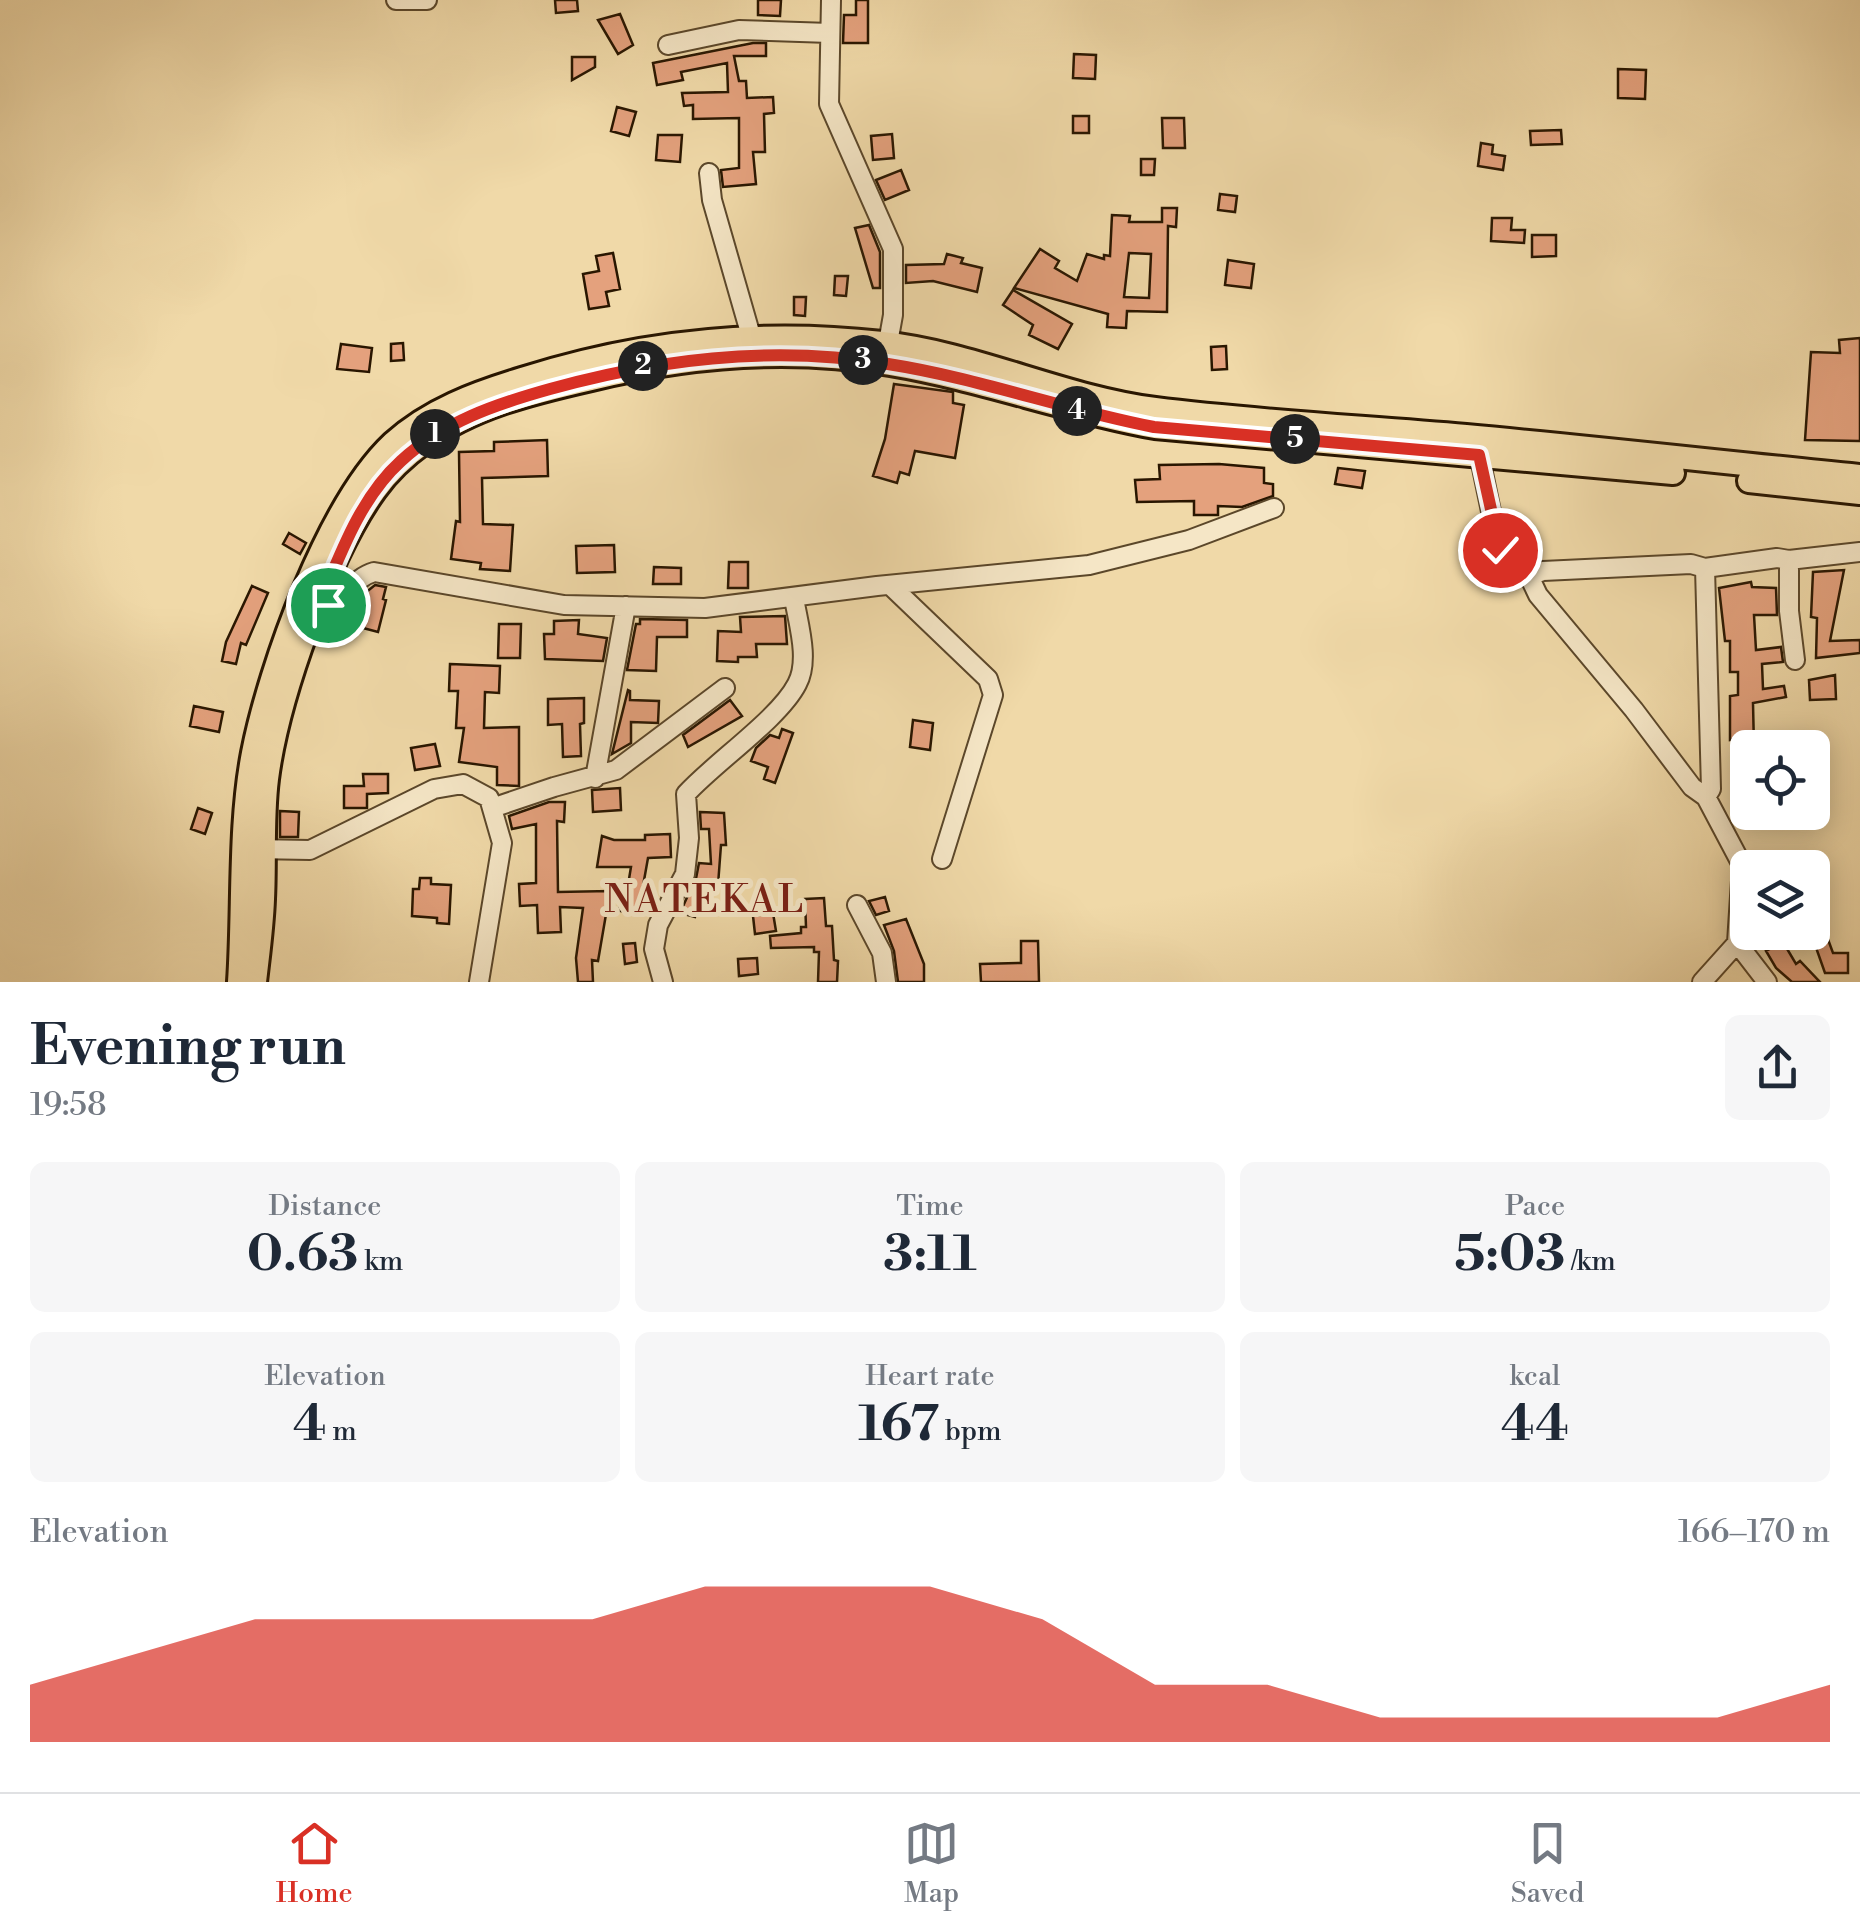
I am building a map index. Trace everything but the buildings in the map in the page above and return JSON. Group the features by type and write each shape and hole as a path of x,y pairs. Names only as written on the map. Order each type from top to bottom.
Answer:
{"main road":[{"path":"238,982 254,849 276,730 310,602 355,491 396,440 426,418 460,400 592,358 649,346 751,336 882,353 944,376 1154,427 1477,446 1860,476"},
{"path":"310,602 375,490 399,462 448,426 528,396 684,359 882,353"},
{"path":"1477,446 1860,493"},
{"path":"254,849 263,900 255,982"}],"street":[{"path":"396,0 427,0"},
{"path":"831,0 829,104 893,249 895,280 882,353"},
{"path":"668,46 739,30 830,33"},
{"path":"709,173 712,200 751,336"},
{"path":"1477,446 1500,550 1529,576 1538,595 1692,787 1706,798 1734,850"},
{"path":"310,602 336,600 360,578 374,572 564,605 705,608 890,584 1089,566 1189,540 1274,508"},
{"path":"1529,576 1543,570 1690,564 1705,568 1860,552"},
{"path":"1789,560 1794,660"},
{"path":"1705,568 1711,789 1706,798"},
{"path":"890,584 988,679 993,695 942,859"},
{"path":"664,982 654,949 658,926 685,874 689,838 686,794 770,716 799,682 802,645 794,598"},
{"path":"596,778 626,606"},
{"path":"492,808 616,770 725,688"},
{"path":"254,849 310,850 434,789 463,784 489,798 502,843 480,982"},
{"path":"856,906 882,954 886,982"},
{"path":"1702,982 1731,950"},
{"path":"1742,950 1766,982"}],"district":[{"name":"NATEKAL","path":"705,900"}],"route":[{"path":"328,605 319,605 357,519 375,490 399,462 448,426 489,408 568,384 684,359 723,357 788,354 846,358 892,364 1154,427 1479,455 1500,550"}]}
